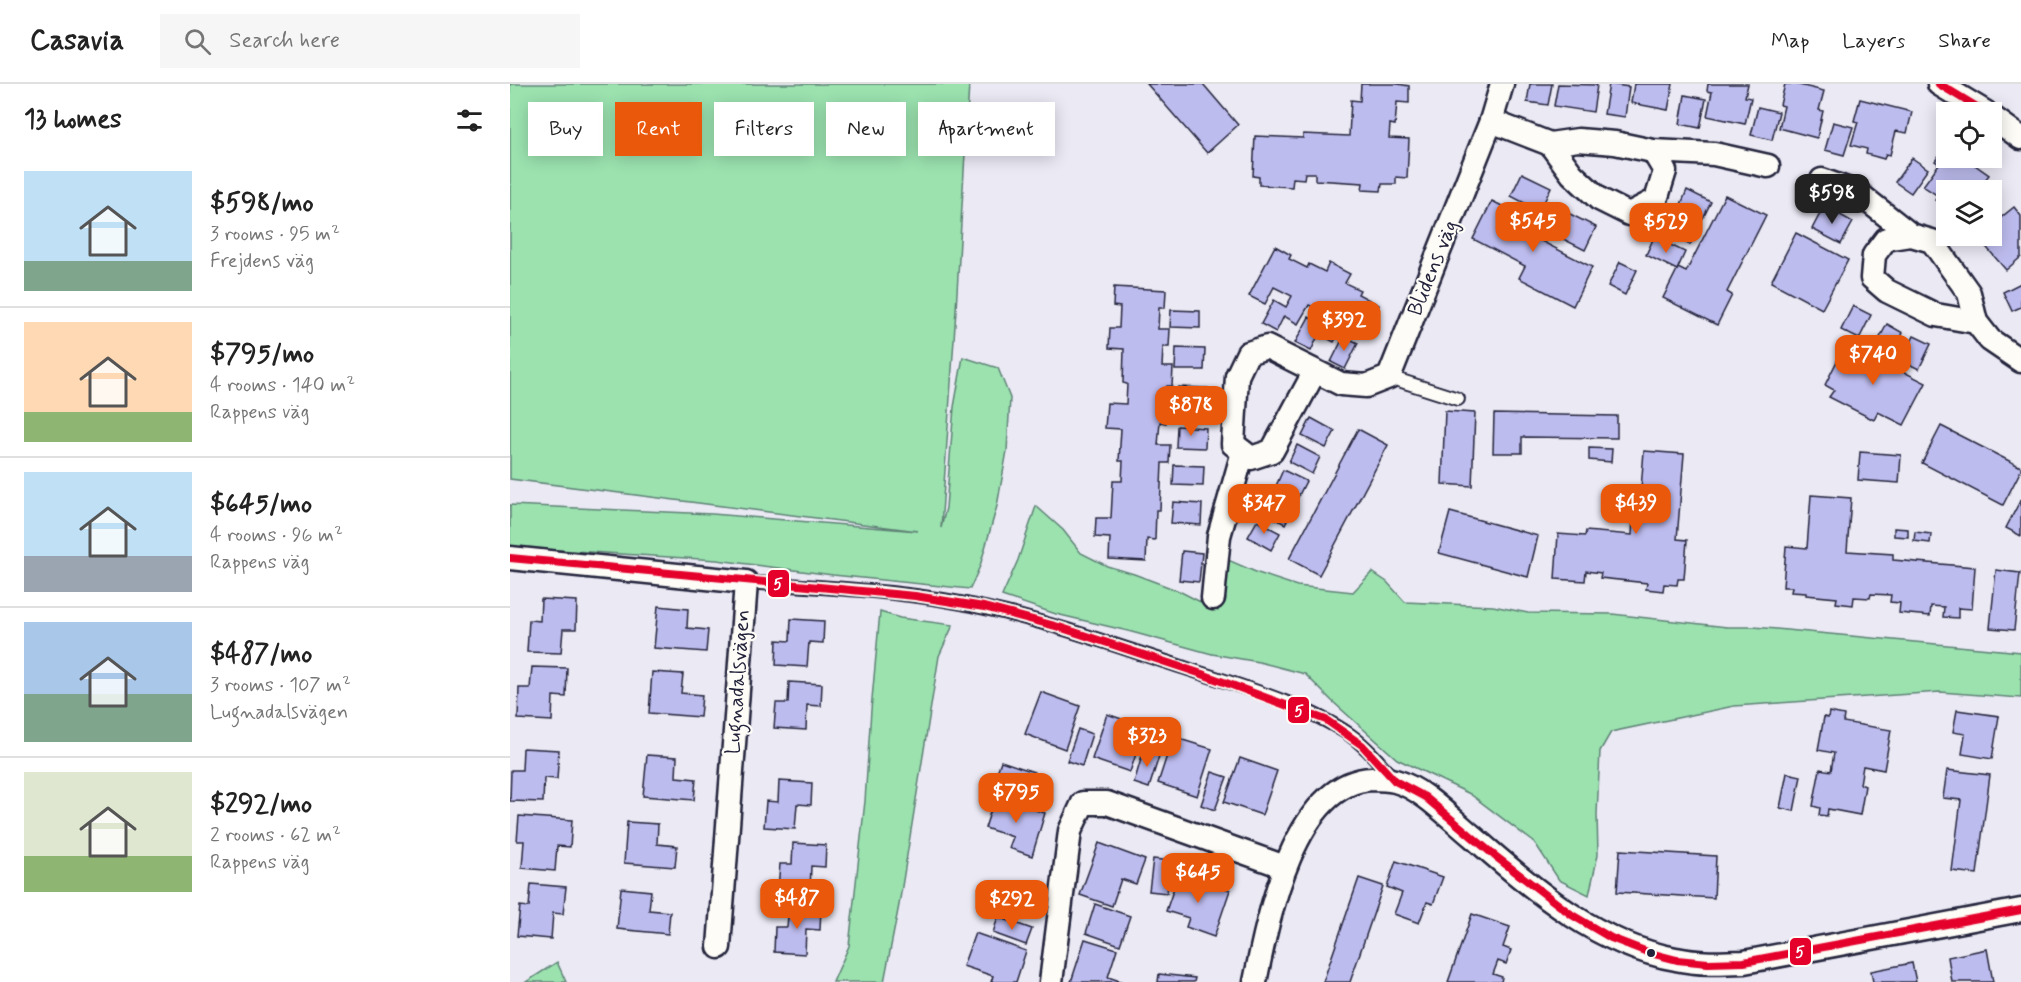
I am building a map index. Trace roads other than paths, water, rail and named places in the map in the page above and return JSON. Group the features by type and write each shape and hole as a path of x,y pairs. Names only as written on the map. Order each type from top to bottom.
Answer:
{"street":[{"name":"Blidens väg","path":"1389,377 1491,121 1502,84"},
{"path":"1939,84 1971,102"},
{"path":"1491,121 1550,144 1578,140 1615,143 1653,151 1714,154 1768,166"},
{"path":"2002,124 2021,138"},
{"path":"1550,144 1572,174 1599,200 1629,214 1656,200 1665,171 1653,151"},
{"path":"1822,180 1858,194 1911,235 1932,241 1970,293 1976,322 1990,340 2021,361"},
{"path":"1911,235 1886,239 1874,255 1872,278 1887,291 1936,315 1976,322"},
{"path":"1315,371 1272,451 1251,458 1233,444 1237,376 1248,353 1268,347 1341,384 1366,386 1389,377"},
{"path":"1213,598 1219,536 1243,452"},
{"name":"Lugnadalsvägen","path":"510,558 746,582 719,947"},
{"path":"1255,982 1266,926 1285,867 1300,835 1332,793 1349,783 1365,780 1395,781 1425,797 1495,856 1572,915 1611,938 1650,953 1677,960 1708,963 1745,972 2021,910"},
{"path":"1051,982 1070,831 1083,803 1107,804 1285,867"}],"lane":[{"path":"1389,377 1458,399"},
{"path":"746,582 915,596 984,607 1059,627 1213,678 1326,720 1362,745 1395,781"}]}
